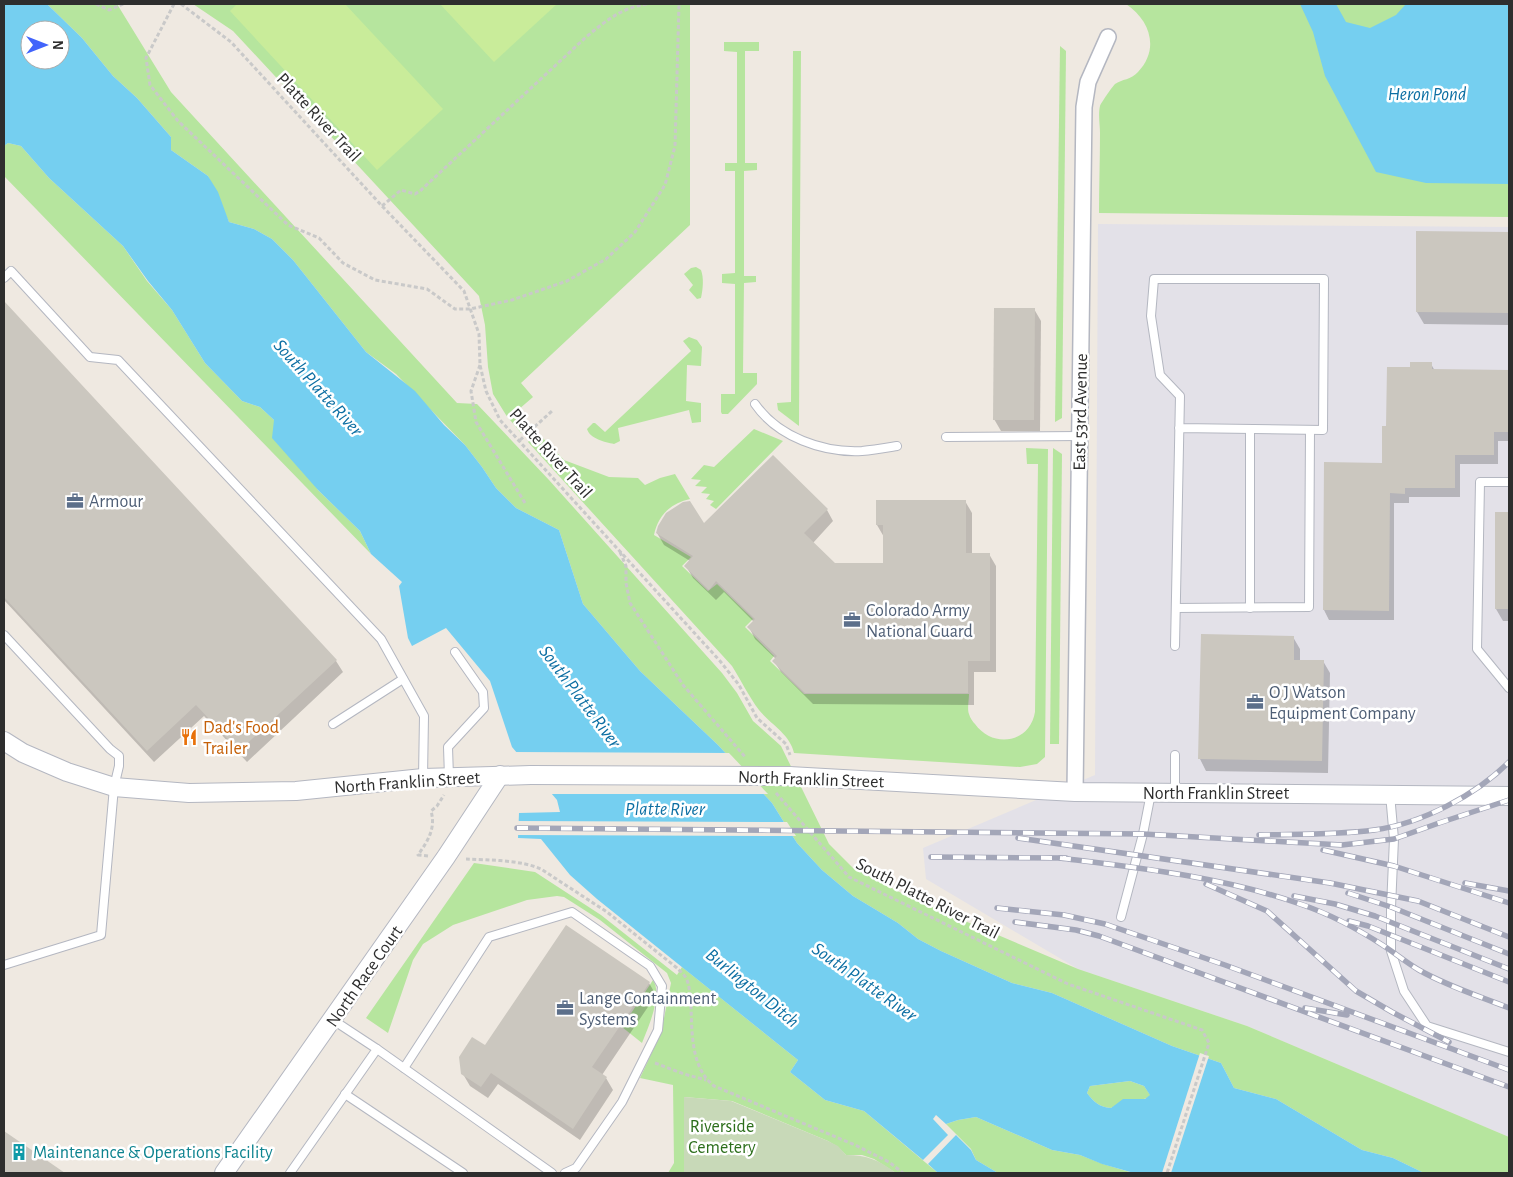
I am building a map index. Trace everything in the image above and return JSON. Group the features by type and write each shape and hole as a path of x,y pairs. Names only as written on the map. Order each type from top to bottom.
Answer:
{"street":[{"name":"East 53rd Avenue","path":"1074,792 1084,107 1088,82 1108,37"},
{"name":"North Franklin Street","path":"4,741 22,753 67,772 114,787 189,793 296,791 423,778 531,775 790,776 1074,792 1509,796"},
{"name":"North Race Court","path":"224,1173 333,1020 500,776"}],"lane":[{"path":"4,278 10,272 90,357 118,360 381,640 424,716 423,778"},
{"path":"1176,646 1176,608 1179,428 1180,396 1160,375 1152,316 1154,279 1324,279 1323,430 1179,428"},
{"path":"755,404 764,416 779,427 791,435 813,444 850,451 897,446"},
{"path":"1250,429 1250,608"},
{"path":"1176,608 1309,607 1310,430"},
{"path":"946,437 1080,436"},
{"path":"1509,482 1480,482 1477,649 1509,688"},
{"path":"4,635 104,743 119,756 119,766 114,787 101,935 4,965"},
{"path":"449,777 448,747 484,708 483,692 454,652"},
{"path":"332,724 402,679"},
{"path":"1175,755 1175,793"},
{"path":"1121,917 1143,834 1151,793"},
{"path":"1390,794 1394,839 1391,907 1392,951 1404,991 1427,1026 1509,1052"},
{"path":"404,1068 489,937 572,912 650,966 662,986 658,1030 622,1102 576,1168 565,1173"},
{"path":"333,1020 552,1173"},
{"path":"290,1173 377,1049"},
{"path":"346,1094 463,1173"}],"path":[{"path":"96,4 109,10 123,4"},
{"path":"174,4 146,58 150,85 178,121 288,225 319,238 343,263 375,280 427,289 454,308 470,309 512,300 567,281 606,259 635,232 665,185 675,146 679,4"},
{"name":"Platte River Trail","path":"181,4 231,42 382,206 464,291 480,334 480,365 486,391 500,420 720,660 739,685 757,718 786,744 790,755"},
{"path":"382,206 401,190 415,194 420,190 585,38 613,15 637,5 648,4"},
{"path":"480,365 471,391 476,422 525,503"},
{"path":"520,440 552,411"},
{"path":"620,550 626,566 626,583 630,603 682,685 746,759"},
{"name":"South Platte River Trail","path":"772,788 849,876 1068,984 1202,1030 1208,1043 1167,1173"},
{"path":"427,856 418,855 429,838 433,823 431,811 437,806"},
{"path":"475,859 532,865 541,869 607,912 677,968 686,978 692,1040 697,1060 706,1080"},
{"path":"644,1058 684,1074 706,1080 714,1086 855,1145 889,1162 903,1173"}],"shaded area":[{"path":"1098,224 1509,227 1509,1137 1247,1026 1078,969 926,879 923,848 1095,775"}],"green space":[{"path":"47,4 117,4 171,92 457,403 477,404 549,480 722,673 737,693 753,721 781,746 829,844 853,868 913,899 1078,969 1247,1026 1509,1137 1509,1173 1424,1173 1393,1158 1362,1150 1276,1099 1234,1088 1221,1063 1172,1046 1052,993 1012,983 941,951 918,939 898,923 853,896 822,870 797,843 772,803 718,745 640,671 583,604 559,530 516,508 496,488 465,445 396,374 366,352 293,260 272,239 254,229 229,222 208,176 171,150 171,137 137,98 113,76 70,26 70,20 63,20"},
{"path":"193,4 690,4 690,225 521,383 533,397 518,410 532,426 521,433 506,415 493,394 488,367 485,325 479,296 233,31"},
{"path":"237,4 345,4 443,109 377,170 230,11"},
{"path":"440,4 557,4 494,62"},
{"path":"1126,4 1509,4 1509,217 1099,213 1100,106 1115,84 1132,77 1138,72 1149,54 1149,35 1146,26 1141,18"},
{"path":"724,42 759,42 759,51 745,51 745,163 757,163 757,170 744,171 744,276 756,276 756,282 744,283 743,373 757,373 757,384 728,414 722,414 721,412 721,394 735,394 735,284 722,283 722,274 735,273 735,171 725,171 725,163 737,163 737,52 724,51"},
{"path":"1060,46 1066,51 1062,418 1055,422"},
{"path":"793,51 801,51 799,426 778,410 777,403 791,402"},
{"path":"8,143 21,146 49,178 123,246 147,281 172,310 205,363 242,401 260,407 274,420 318,490 360,531 371,554 4,176 4,146"},
{"path":"696,267 701,270 703,280 701,298 697,299 689,290 693,285 684,274 691,268"},
{"path":"689,337 697,340 702,347 701,366 687,365 686,401 701,403 701,422 692,423 689,410 618,428 620,441 614,444 598,440 591,435 587,429 593,423 605,432 691,351 683,341"},
{"path":"754,429 783,441 716,509 710,505 714,501 706,499 710,494 701,493 707,487 695,486 701,480 691,479 704,465 714,467"},
{"path":"537,432 564,460 609,477 638,478 645,485 675,474 690,499 677,503 666,511 654,535 691,557 682,566 708,591 717,584 753,619 745,627 774,656 770,661 804,694 969,694 968,712 972,721 991,737 1001,739 1019,736 1032,722 1035,712 1038,464 1027,464 1026,448 1048,449 1045,757 1037,764 1020,767 794,753 792,746 784,735 755,705 732,666 528,442"},
{"path":"1053,448 1062,454 1059,744 1050,744"},
{"path":"474,863 535,872 601,915 677,975 682,967 798,1060 790,1072 825,1100 864,1111 938,1173 896,1173 874,1159 862,1155 846,1155 828,1141 732,1101 684,1097 684,1173 668,1173 674,1163 673,1085 640,1078 661,1033 671,983 667,973 600,920 564,897 557,896 527,900 453,925 423,944 413,960 388,1033 366,1018"},
{"path":"653,980 656,986 655,1002 651,1020 642,1043 622,1027"},
{"path":"1130,1081 1144,1086 1151,1096 1111,1108 1097,1104 1087,1093 1090,1086"},
{"name":"Riverside Cemetery","path":"684,1097 731,1101 828,1141 838,1146 846,1155 873,1159 896,1173 684,1173"},
{"path":"976,1117 1052,1150 1080,1155 1133,1173 998,1173 976,1160 971,1149 946,1124"}],"water":[{"name":"Platte River","path":"4,4 47,4 63,20 20,20 20,70 70,70 70,26 82,38 113,76 137,98 171,137 171,150 208,176 218,192 229,222 254,229 272,239 293,260 366,352 415,391 444,425 465,445 496,488 516,508 559,530 583,604 640,671 718,745 772,803 797,843 822,870 853,896 898,923 918,939 941,951 1012,983 1052,993 1172,1046 1221,1063 1234,1088 1276,1099 1362,1150 1393,1158 1424,1173 1134,1173 1102,1164 1080,1155 1052,1150 976,1117 946,1124 936,1115 933,1119 948,1135 923,1160 864,1111 825,1100 790,1072 798,1060 597,899 570,875 541,839 518,838 519,813 560,812 557,800 512,747 490,681 446,628 412,646 408,638 399,586 402,582 371,554 360,531 318,490 272,438 274,420 260,407 242,401 205,363 172,310 123,246 49,178 21,146 8,143 4,146","holes":["1130,1081 1144,1086 1150,1095 1145,1099 1123,1099 1111,1108 1097,1104 1087,1093 1090,1086"]},
{"name":"Heron Pond","path":"1300,4 1336,4 1346,22 1370,28 1396,15 1406,4 1509,4 1509,184 1426,183 1376,172 1325,76 1313,32"},
{"path":"956,1135 971,1150 976,1160 998,1173 938,1173 928,1164"}],"pier":[{"path":"514,752 729,753 768,794 548,794"},
{"path":"517,821 787,822 796,836 517,835"},
{"path":"1200,1053 1209,1056 1171,1173 1162,1173"}],"building":[{"path":"1416,231 1509,232 1509,313 1416,312"},
{"path":"4,301 337,660 239,751 196,705 147,751 4,597"},
{"path":"994,308 1035,308 1034,420 993,420"},
{"path":"1410,362 1432,362 1432,369 1509,370 1509,432 1494,432 1494,455 1455,455 1455,488 1405,488 1405,494 1390,493 1389,611 1323,610 1324,462 1382,463 1382,426 1386,426 1387,367 1410,367"},
{"path":"773,455 828,509 804,533 835,563 883,563 883,525 876,525 876,500 966,500 966,553 990,553 990,661 968,661 968,693 805,693 772,661 777,656 747,627 755,619 716,581 709,590 684,566 693,556 656,533 666,513 683,502 690,501 704,523"},
{"path":"1495,512 1509,512 1509,609 1495,609"},
{"path":"1201,634 1294,636 1294,660 1324,660 1322,761 1198,759"},
{"path":"566,925 650,982 592,1067 607,1077 573,1129 491,1073 481,1087 461,1074 459,1057 472,1037 485,1045"},
{"name":"Maintenance & Operations Facility","path":"4,1131 65,1173 4,1173"}],"railway":[{"path":"1259,835 1331,834 1392,827 1429,815 1447,806 1481,786 1509,762"},
{"path":"517,828 1143,834 1342,845 1394,839 1509,800"},
{"path":"1018,838 1330,883 1418,901 1509,937"},
{"path":"1323,850 1394,866 1509,903"},
{"path":"931,857 1066,858"},
{"path":"1060,858 1211,880 1300,904 1322,912 1354,928 1430,976 1509,1008"},
{"path":"1465,883 1509,891"},
{"path":"1206,884 1267,911 1356,991 1449,1042"},
{"path":"1348,893 1391,907 1509,954"},
{"path":"1294,896 1335,904 1375,916 1509,969"},
{"path":"997,908 1064,915 1105,924 1225,965 1509,1070"},
{"path":"1349,921 1368,926 1509,982"},
{"path":"1015,922 1076,930 1099,936 1509,1087"},
{"path":"1305,1008 1347,1015"}],"place":[{"name":"Armour","path":"75,501"},
{"name":"Colorado Army National Guard","path":"852,620"},
{"name":"O J Watson Equipment Company","path":"1255,702"},
{"name":"Dad's Food Trailer","path":"189,737"},
{"name":"Lange Containment Systems","path":"565,1008"},
{"name":"Maintenance & Operations Facility","path":"19,1152"}],"water label":[{"name":"South Platte River","path":"319,387"},
{"name":"South Platte River","path":"581,696"},
{"name":"South Platte River","path":"865,981"},
{"name":"Burlington Ditch","path":"753,987"}]}
